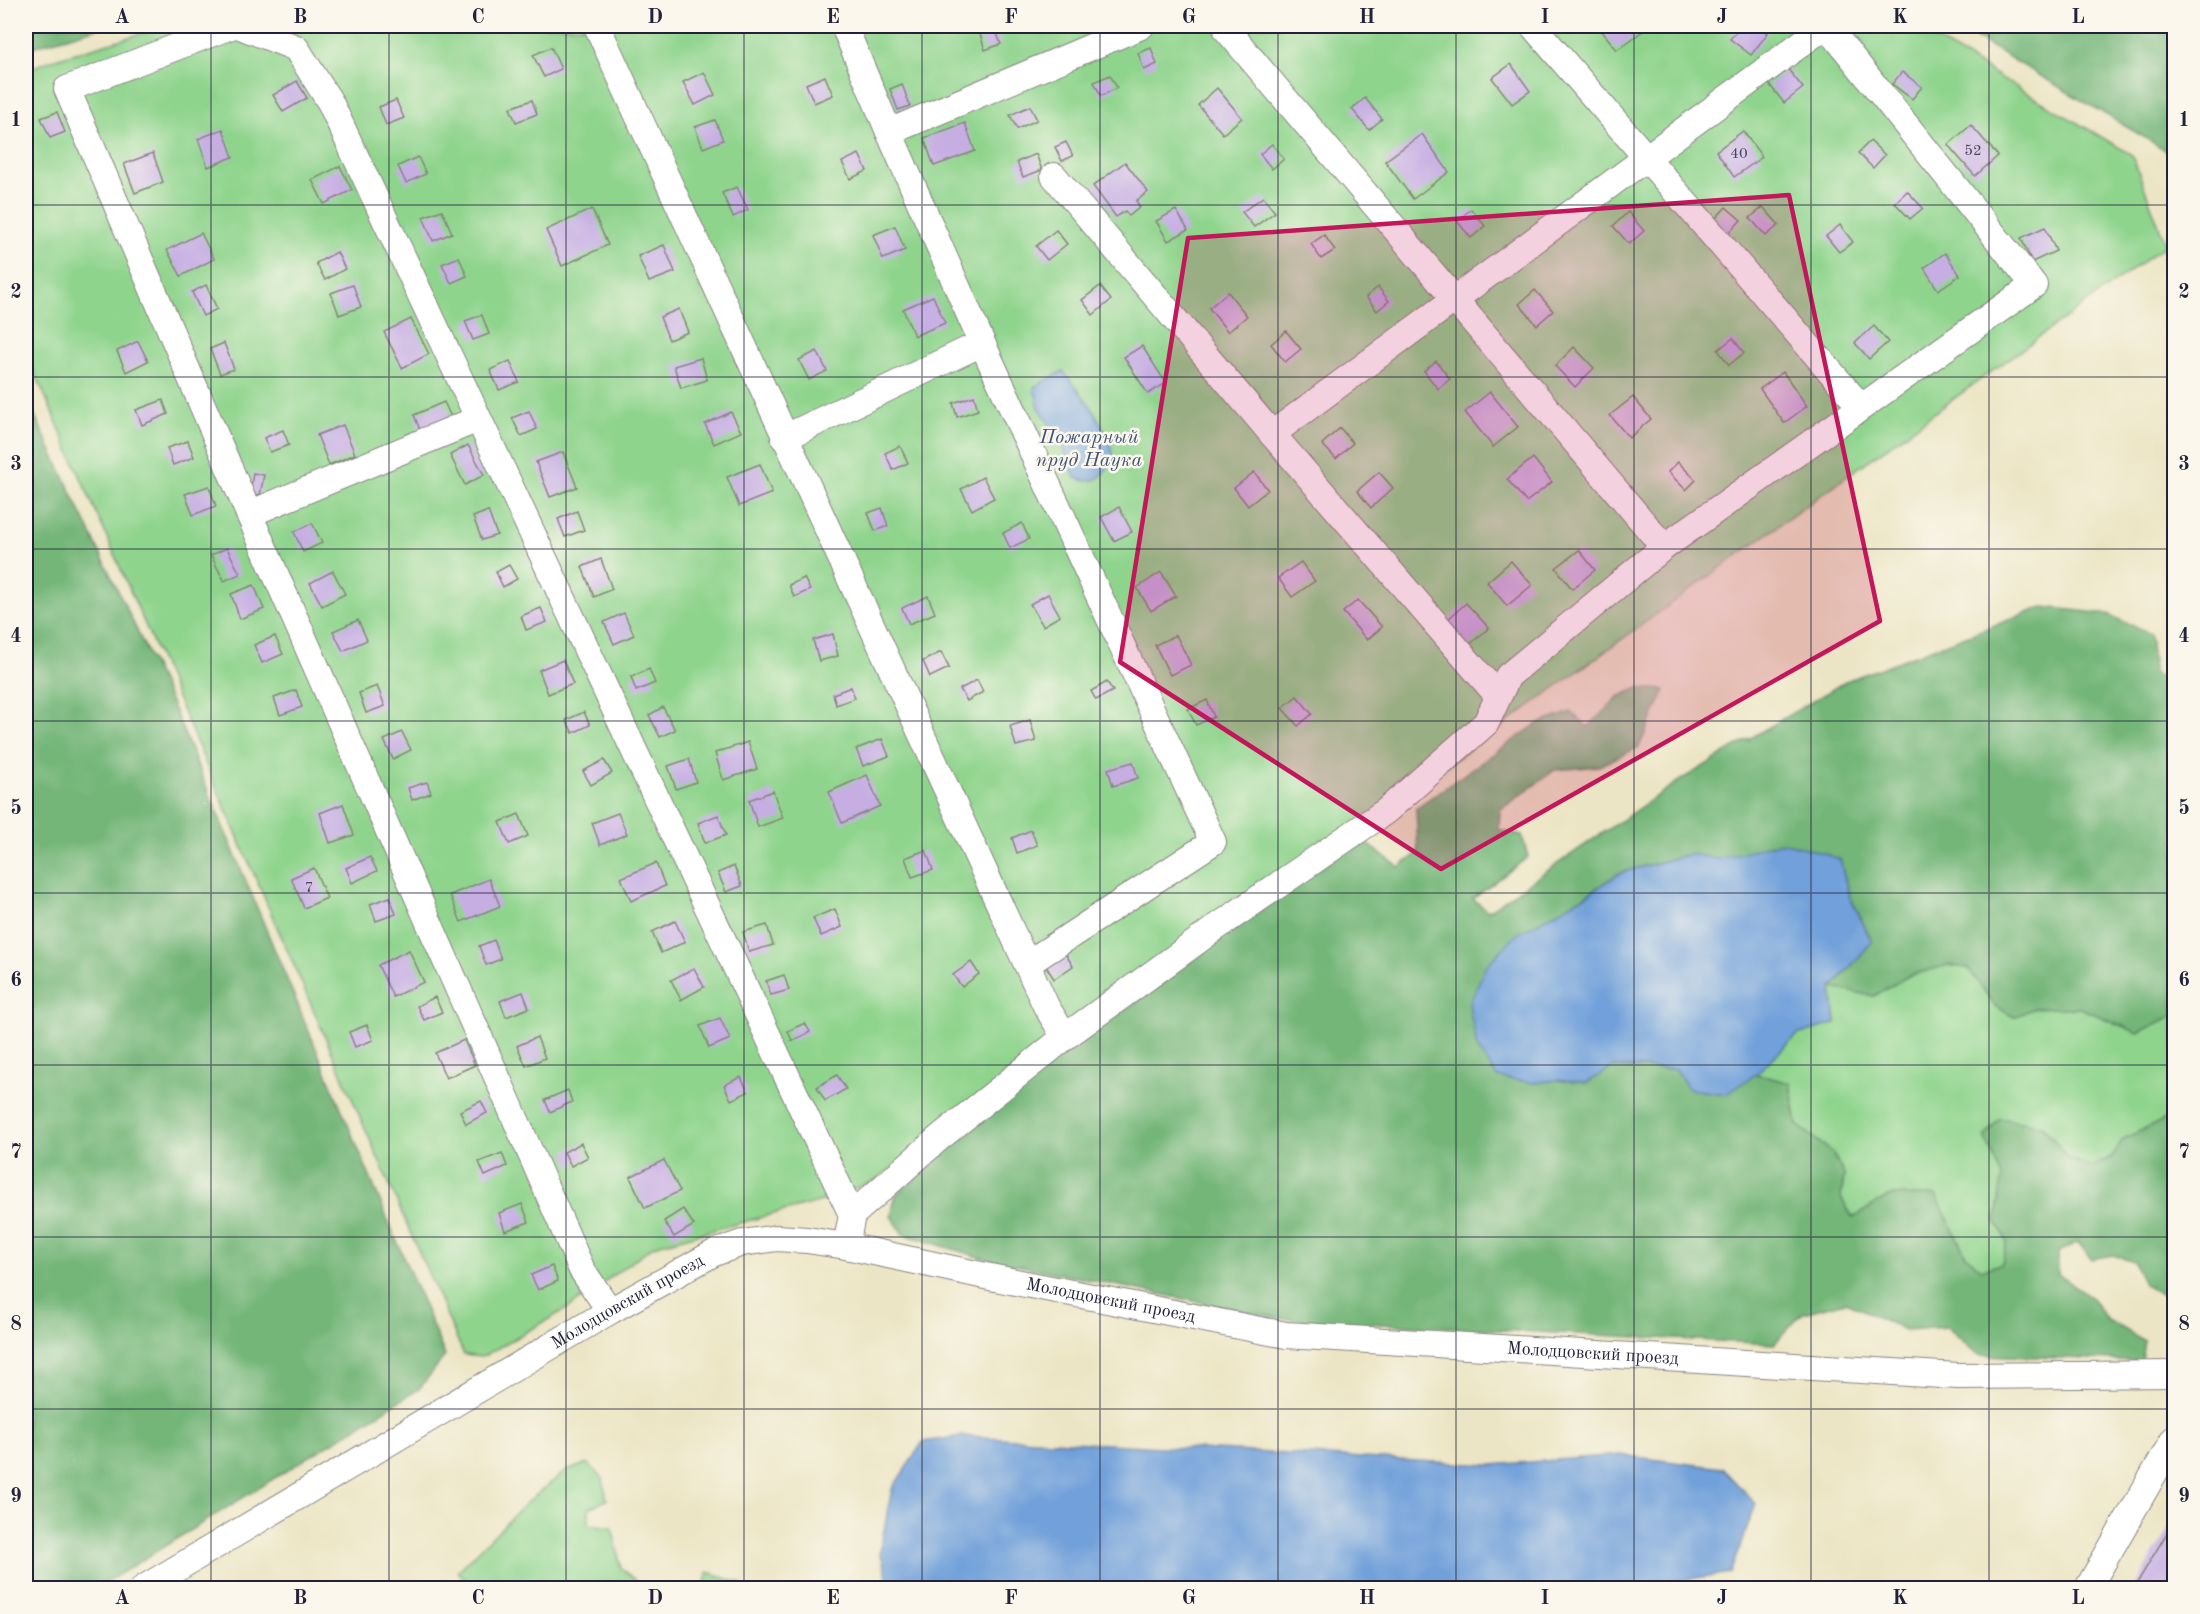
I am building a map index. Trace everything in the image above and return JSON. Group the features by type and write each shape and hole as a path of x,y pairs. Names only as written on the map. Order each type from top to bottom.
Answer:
{"street":[{"path":"231,26 67,89 249,513 582,1270 610,1311"},
{"path":"240,26 296,48 330,102 852,1215 846,1246"},
{"path":"597,26 1046,1006 1065,1037"},
{"path":"844,26 982,343 1213,842 1027,964"},
{"path":"889,132 1141,26"},
{"path":"1533,26 1861,407"},
{"path":"852,1215 939,1138 1065,1037 1214,929 1386,811 1486,723 1508,676 1664,547 2034,285 1826,26 1272,434"},
{"path":"1227,30 1664,547"},
{"path":"1054,176 1498,696"},
{"path":"784,438 982,343"},
{"path":"249,513 478,419"},
{"name":"Молодцовский проезд","path":"144,1588 610,1311 714,1253 742,1243 777,1238 846,1246 990,1277 1286,1335 1958,1376 2175,1374"},
{"path":"2088,1588 2167,1469 2175,1439"}],"highlighted area":[{"path":"1789,195 1880,621 1441,869 1120,662 1188,238"}],"green space":[{"path":"26,26 104,26 26,49"},
{"path":"166,26 1913,26 2132,155 2166,245 874,1181 822,1201 653,1246 570,1307 482,1357 464,1355 26,352 26,70"},
{"path":"1956,26 2174,26 2174,155"},
{"path":"26,397 170,700 445,1356 419,1389 97,1588 26,1588"},
{"path":"2043,607 2108,614 2150,634 2154,673 2174,688 2174,1015 2138,1033 2081,1008 2034,1008 2014,1017 1995,1006 1968,968 1948,965 1908,976 1874,996 1832,988 1872,942 1848,892 1840,859 1717,859 1690,854 1619,873 1585,896 1534,1083 1556,1080 1587,1083 1613,1067 1676,1069 1726,1094 1756,1074 1790,1083 1797,1125 1833,1153 1844,1175 1841,1198 1853,1218 1890,1195 1936,1195 1965,1254 1981,1269 2002,1264 2007,1241 1996,1222 2002,1178 1985,1136 2000,1118 2042,1126 2070,1159 2091,1167 2112,1157 2123,1139 2164,1120 2174,1101 2174,1301 2144,1284 2134,1262 2113,1255 2091,1259 2078,1242 2058,1252 2058,1274 2093,1299 2106,1319 2145,1341 2142,1361 1979,1355 1947,1327 1905,1330 1846,1302 1803,1313 1774,1344 1284,1319 986,1259 903,1234 891,1216 896,1194 915,1180 919,1160 1343,851 1364,841 1399,867 1418,853 1416,808 1537,724 1571,712 1588,727 1618,697 1639,688 1665,690 1639,747 1599,766 1555,770 1500,810 1499,830 1522,835 1528,857 1473,899 1488,911 1679,781 1846,681"},
{"path":"1948,965 1968,968 1995,1006 2014,1017 2034,1008 2081,1008 2138,1033 2174,1015 2174,1101 2164,1120 2123,1139 2112,1157 2091,1167 2070,1159 2042,1126 2002,1178 1996,1222 2007,1241 2002,1264 1981,1269 1965,1254 1936,1195 1890,1195 1853,1218 1841,1198 1844,1175 1833,1153 1797,1125 1790,1083 1756,1074 1797,1035 1836,1023 1832,988 1874,996 1908,976"},
{"path":"588,1463 603,1479 607,1500 589,1508 589,1524 612,1527 621,1568 645,1588 471,1588 458,1571 526,1503 566,1471"},
{"path":"708,1572 740,1583 743,1588 703,1588"}],"water":[{"name":"Пожарный пруд Наука","path":"1063,371 1101,423 1111,447 1114,459 1102,475 1094,480 1075,478 1061,442 1038,406 1034,387"},
{"path":"1782,842 1840,859 1848,892 1872,942 1832,988 1836,1023 1797,1035 1756,1074 1726,1094 1688,1089 1676,1069 1613,1067 1587,1083 1556,1080 1534,1083 1497,1077 1477,1047 1469,1005 1485,967 1517,934 1585,896 1620,873 1690,854 1717,859"},
{"path":"964,1436 1491,1465 1620,1455 1722,1468 1756,1504 1730,1573 1653,1584 1653,1588 890,1588 880,1551 892,1489 923,1442"}],"building":[{"path":"784,26 809,26 788,35"},
{"path":"994,26 1001,44 985,50 978,28"},
{"path":"1598,26 1646,26 1648,27 1617,50"},
{"path":"1740,26 1757,26 1768,33 1751,55 1730,39"},
{"path":"551,47 561,69 544,77 533,55"},
{"path":"1151,48 1157,64 1144,70 1138,53"},
{"path":"1511,64 1530,91 1512,104 1492,78"},
{"path":"1788,69 1803,88 1784,103 1769,84"},
{"path":"704,72 715,95 695,105 683,82"},
{"path":"1902,72 1922,87 1912,99 1892,84"},
{"path":"1110,75 1117,88 1101,96 1094,82"},
{"path":"825,76 833,95 814,103 806,84"},
{"path":"297,81 307,98 283,112 273,95"},
{"path":"902,84 910,106 898,110 890,89"},
{"path":"1217,88 1242,118 1223,134 1198,105"},
{"path":"1365,98 1382,119 1369,130 1352,109"},
{"path":"396,100 404,118 386,125 379,107"},
{"path":"532,100 537,114 516,122 510,108"},
{"path":"1030,106 1037,120 1017,129 1010,115"},
{"path":"57,112 65,132 50,138 41,118"},
{"path":"715,120 723,140 703,148 695,127"},
{"path":"965,123 975,151 934,166 924,138"},
{"path":"1971,125 1998,156 1975,176 1948,145"},
{"path":"223,129 233,157 208,167 198,139"},
{"path":"1743,131 1762,157 1734,177 1716,151"},
{"path":"1422,134 1449,172 1413,199 1385,161"},
{"path":"1870,141 1885,155 1873,168 1858,153"},
{"path":"1066,142 1073,156 1062,161 1055,147"},
{"path":"1272,144 1284,159 1272,169 1260,154"},
{"path":"153,153 163,182 135,193 124,164"},
{"path":"859,154 867,171 850,179 842,162"},
{"path":"1036,154 1042,170 1023,177 1017,162"},
{"path":"418,157 426,174 406,183 398,166"},
{"path":"1125,162 1148,192 1136,201 1140,207 1129,216 1125,211 1116,217 1093,186"},
{"path":"340,166 352,190 324,204 312,180"},
{"path":"737,187 748,210 733,217 722,193"},
{"path":"1907,191 1923,208 1910,219 1895,203"},
{"path":"1263,197 1275,212 1254,227 1242,212"},
{"path":"1726,207 1741,220 1728,234 1714,220"},
{"path":"1763,207 1779,225 1766,236 1750,218"},
{"path":"592,209 608,245 562,266 546,230"},
{"path":"1471,209 1485,226 1471,238 1457,221"},
{"path":"442,210 452,233 433,241 423,217"},
{"path":"1176,210 1188,230 1168,241 1156,221"},
{"path":"1628,212 1644,231 1629,244 1613,226"},
{"path":"1840,225 1853,242 1839,252 1826,236"},
{"path":"895,226 905,250 883,259 873,235"},
{"path":"2045,227 2056,251 2032,262 2021,238"},
{"path":"1056,230 1067,244 1047,260 1036,246"},
{"path":"201,233 214,259 181,276 167,250"},
{"path":"1324,235 1335,250 1321,259 1311,244"},
{"path":"664,245 675,272 649,282 638,256"},
{"path":"337,252 345,269 325,280 316,263"},
{"path":"1945,253 1960,275 1938,290 1924,268"},
{"path":"459,257 467,276 451,283 442,264"},
{"path":"206,285 217,309 203,316 192,292"},
{"path":"353,285 361,307 339,315 331,293"},
{"path":"1100,286 1111,300 1093,315 1082,300"},
{"path":"1378,287 1389,301 1377,311 1366,297"},
{"path":"1535,290 1553,311 1537,325 1519,304"},
{"path":"1228,292 1247,316 1228,332 1209,308"},
{"path":"933,296 945,323 914,336 903,309"},
{"path":"679,309 688,332 669,340 660,317"},
{"path":"482,315 489,334 473,340 465,321"},
{"path":"411,319 429,354 402,368 384,332"},
{"path":"1874,326 1888,342 1869,359 1855,343"},
{"path":"1286,331 1301,349 1285,362 1271,344"},
{"path":"1733,338 1744,353 1729,365 1718,350"},
{"path":"138,341 148,361 126,372 117,351"},
{"path":"224,343 234,369 220,374 210,349"},
{"path":"1142,346 1166,383 1148,394 1124,357"},
{"path":"1574,347 1594,368 1575,387 1555,366"},
{"path":"817,351 827,371 809,380 799,360"},
{"path":"701,358 707,380 681,388 674,366"},
{"path":"510,361 519,382 499,390 490,370"},
{"path":"1436,361 1450,379 1438,389 1424,371"},
{"path":"1783,372 1807,406 1784,423 1760,389"},
{"path":"1490,392 1518,427 1493,447 1465,412"},
{"path":"974,396 978,410 957,417 953,403"},
{"path":"1633,397 1651,419 1629,438 1610,415"},
{"path":"163,400 168,414 142,425 136,410"},
{"path":"444,402 451,417 420,430 414,415"},
{"path":"529,411 537,429 521,436 512,418"},
{"path":"731,412 741,432 714,444 705,424"},
{"path":"343,425 355,454 329,465 317,435"},
{"path":"1340,428 1353,443 1336,459 1322,444"},
{"path":"283,430 289,445 270,452 264,438"},
{"path":"188,441 194,457 173,465 167,448"},
{"path":"468,445 484,475 465,485 450,455"},
{"path":"900,446 908,463 893,470 885,453"},
{"path":"563,452 577,487 550,497 536,462"},
{"path":"1533,458 1552,482 1526,502 1507,479"},
{"path":"1678,462 1696,480 1686,490 1668,472"},
{"path":"760,464 772,493 739,506 727,477"},
{"path":"1254,472 1268,490 1248,506 1234,488"},
{"path":"1379,472 1393,488 1371,508 1357,491"},
{"path":"253,473 264,475 260,495 250,494"},
{"path":"983,477 994,498 972,510 961,489"},
{"path":"209,486 216,506 193,515 185,494"},
{"path":"1119,507 1132,532 1114,541 1101,517"},
{"path":"882,508 888,526 875,531 868,513"},
{"path":"488,511 497,535 482,540 473,517"},
{"path":"577,511 584,530 565,537 558,519"},
{"path":"312,523 322,543 303,552 294,532"},
{"path":"1022,523 1029,539 1010,548 1003,533"},
{"path":"227,548 240,574 224,581 211,555"},
{"path":"1579,550 1595,570 1572,589 1556,568"},
{"path":"601,559 612,589 594,597 582,567"},
{"path":"1511,561 1532,585 1507,606 1487,582"},
{"path":"1301,562 1315,581 1292,597 1278,578"},
{"path":"509,565 517,579 503,587 496,572"},
{"path":"333,571 345,594 322,606 310,583"},
{"path":"1161,572 1176,596 1151,611 1137,588"},
{"path":"804,578 810,590 794,597 789,585"},
{"path":"254,585 264,609 240,619 231,594"},
{"path":"1048,594 1060,616 1043,626 1030,604"},
{"path":"928,596 935,613 909,624 902,608"},
{"path":"1358,600 1382,627 1367,640 1343,612"},
{"path":"1466,603 1489,628 1468,646 1446,621"},
{"path":"541,608 547,622 526,630 521,616"},
{"path":"624,613 634,635 614,644 604,622"},
{"path":"358,620 367,640 343,651 333,631"},
{"path":"833,634 838,656 819,661 813,640"},
{"path":"1176,635 1191,665 1170,675 1155,645"},
{"path":"275,636 283,654 262,663 254,645"},
{"path":"941,652 949,668 930,677 923,661"},
{"path":"563,660 573,684 548,694 539,670"},
{"path":"649,669 655,683 636,691 631,677"},
{"path":"977,680 983,692 967,701 960,689"},
{"path":"1107,682 1113,691 1096,700 1091,691"},
{"path":"377,686 385,706 366,713 359,693"},
{"path":"851,687 855,698 836,705 833,694"},
{"path":"296,690 302,707 280,715 274,698"},
{"path":"1297,696 1312,714 1298,726 1282,708"},
{"path":"1207,700 1214,717 1196,725 1188,709"},
{"path":"663,707 675,730 660,737 649,715"},
{"path":"584,712 590,725 573,733 566,720"},
{"path":"1030,720 1036,741 1016,746 1010,726"},
{"path":"402,732 411,750 393,759 384,740"},
{"path":"882,739 889,756 863,766 856,749"},
{"path":"748,742 757,769 723,780 715,753"},
{"path":"689,759 696,782 676,789 668,766"},
{"path":"604,760 612,773 591,785 583,771"},
{"path":"1133,762 1138,778 1113,786 1108,769"},
{"path":"867,775 880,806 842,823 829,792"},
{"path":"427,782 431,793 412,800 408,788"},
{"path":"773,791 783,818 758,827 749,800"},
{"path":"343,804 354,835 330,843 320,813"},
{"path":"618,813 627,834 600,845 592,823"},
{"path":"519,814 528,836 509,844 500,822"},
{"path":"718,815 726,835 705,843 698,823"},
{"path":"1031,830 1037,845 1017,853 1012,838"},
{"path":"926,850 933,870 912,877 905,858"},
{"path":"370,857 377,871 352,883 346,868"},
{"path":"656,863 665,886 631,901 621,878"},
{"path":"734,866 742,886 726,892 718,873"},
{"path":"314,868 327,898 304,908 291,878"},
{"path":"489,879 500,906 461,922 450,895"},
{"path":"390,897 396,914 376,921 370,904"},
{"path":"835,909 842,927 821,936 813,918"},
{"path":"675,921 685,942 661,953 652,932"},
{"path":"767,925 773,945 749,952 743,932"},
{"path":"494,940 501,959 486,965 479,946"},
{"path":"409,950 424,982 393,997 378,965"},
{"path":"1063,950 1073,966 1054,979 1044,963"},
{"path":"971,962 979,974 962,987 953,975"},
{"path":"694,968 704,987 681,1000 671,980"},
{"path":"784,975 789,990 771,995 766,981"},
{"path":"523,992 529,1008 506,1017 500,1001"},
{"path":"435,997 442,1012 424,1020 417,1006"},
{"path":"720,1018 730,1039 709,1048 700,1026"},
{"path":"805,1023 810,1032 792,1041 788,1031"},
{"path":"367,1025 373,1040 355,1047 349,1032"},
{"path":"537,1037 545,1058 526,1066 517,1046"},
{"path":"464,1040 475,1065 446,1078 435,1053"},
{"path":"837,1075 846,1089 825,1101 817,1087"},
{"path":"741,1077 748,1092 731,1100 724,1085"},
{"path":"568,1090 572,1102 550,1112 545,1100"},
{"path":"481,1101 487,1113 466,1124 460,1111"},
{"path":"581,1143 588,1157 571,1166 564,1152"},
{"path":"502,1153 507,1166 485,1176 479,1162"},
{"path":"664,1160 680,1191 645,1208 630,1177"},
{"path":"522,1204 529,1222 505,1231 499,1213"},
{"path":"683,1209 694,1225 674,1237 664,1221"},
{"path":"552,1266 558,1281 538,1290 531,1275"},
{"path":"2174,1521 2174,1588 2134,1588"}]}
